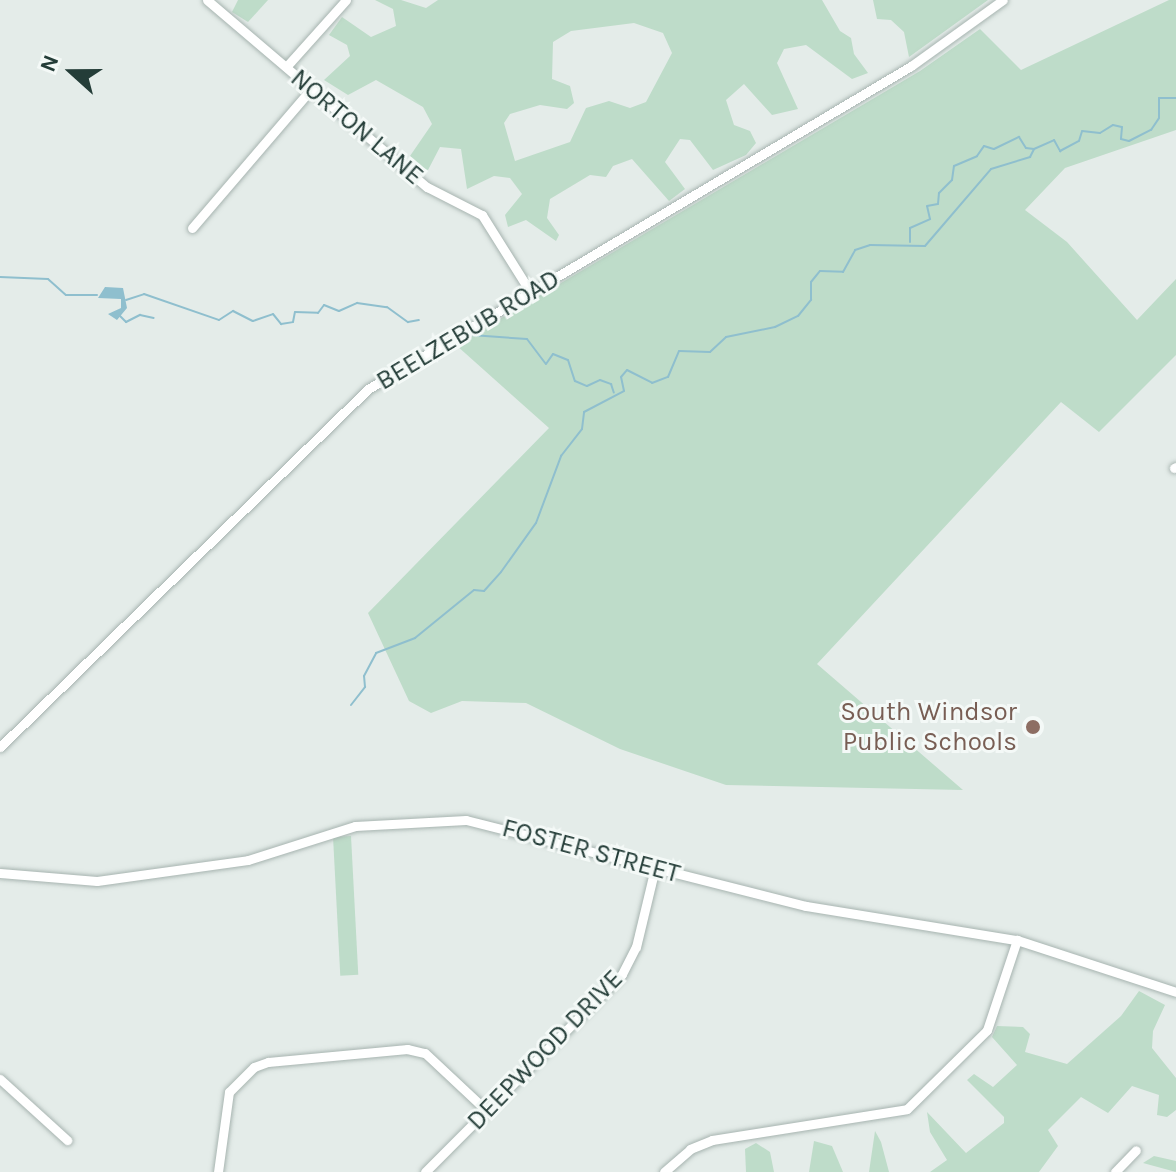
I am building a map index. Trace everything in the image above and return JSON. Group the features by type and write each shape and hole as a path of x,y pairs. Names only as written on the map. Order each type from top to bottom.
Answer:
{"street":[{"name":"NORTON LANE","path":"207,0 427,187 482,215 531,293"},
{"path":"286,67 346,0"},
{"name":"BEELZEBUB ROAD","path":"0,747 336,417 400,368 911,66 1003,0"},
{"path":"192,228 311,89"},
{"name":"FOSTER STREET","path":"0,873 97,881 248,860 355,826 437,818 491,825 876,921 1017,940 1176,992"},
{"name":"DEEPWOOD DRIVE","path":"425,1172 622,974 636,947 655,868"},
{"path":"664,1172 690,1149 712,1140 907,1109 987,1030 1017,940"},
{"path":"218,1172 229,1092 254,1067 268,1062 407,1049 425,1053 486,1110"},
{"path":"0,1079 67,1140"},
{"path":"1115,1172 1136,1150"}],"green space":[{"path":"238,0 268,0 248,22 232,12"},
{"path":"375,0 401,0 426,8 438,0 822,0 840,31 851,38 854,54 868,73 852,79 806,45 784,49 777,63 798,109 772,115 744,84 726,100 734,125 750,131 756,143 746,155 713,170 690,140 680,139 665,162 685,189 669,201 632,159 613,166 606,177 590,175 550,199 547,218 559,235 556,241 526,220 508,227 505,215 522,194 510,178 494,176 467,189 461,149 440,147 428,170 421,168 410,156 432,124 423,107 376,80 348,95 324,80 350,56 347,45 329,35 342,17 371,37 396,26 393,9","holes":["634,23 663,33 672,53 646,102 630,108 609,101 586,108 570,142 515,161 504,123 510,114 540,105 567,109 574,103 570,86 552,79 553,42 571,31"]},
{"path":"873,0 988,0 909,57 904,32 891,20 877,19"},
{"path":"1169,0 1176,0 1176,130 1065,168 1025,210 1067,242 1137,320 1176,279 1176,355 1099,432 1061,402 817,664 963,790 726,785 620,749 526,703 462,701 431,713 409,701 368,613 549,428 456,345 920,71 980,29 1021,70"},
{"path":"351,836 358,975 340,976 333,837"},
{"path":"1139,991 1165,1005 1153,1031 1152,1048 1176,1078 1176,1110 1167,1117 1157,1115 1159,1095 1132,1086 1108,1113 1081,1097 1048,1130 1058,1146 1039,1172 930,1172 947,1160 930,1132 927,1112 966,1153 1004,1123 1004,1117 967,1080 974,1074 993,1087 1017,1065 992,1037 997,1026 1023,1027 1030,1034 1025,1052 1067,1064 1121,1016"},
{"path":"875,1131 881,1142 889,1172 869,1172"},
{"path":"814,1141 832,1146 843,1172 809,1172"},
{"path":"756,1143 770,1152 774,1172 746,1172 745,1149"},
{"path":"1154,1156 1176,1161 1176,1172 1143,1163"}],"water":[{"path":"105,287 123,288 127,308 117,320 108,314 121,308 121,299 98,298"}],"waterway":[{"path":"910,242 910,228 930,219 927,206 938,204 939,193 952,180 954,166 977,156 984,146 994,149 1019,137 1026,148 1034,149 1054,140 1060,151 1079,141 1082,131 1100,133 1113,125 1122,127 1121,139 1129,141 1151,130 1159,118 1159,98 1176,98"},
{"path":"351,705 365,687 364,676 376,653 415,638 474,590 484,591 501,572 536,523 561,456 582,429 584,412 624,391 621,377 627,370 652,383 668,377 679,351 710,352 726,337 775,327 798,316 811,300 811,282 820,271 843,272 855,250 870,245 925,246 991,169 1030,157 1034,149"},
{"path":"0,277 48,279 66,295 97,295"},
{"path":"126,300 144,294 219,320 233,311 253,321 273,314 281,324 293,322 295,312 318,313 324,305 339,311 357,303 387,307 408,322 419,320"},
{"path":"119,315 126,322 140,315 154,318"},
{"path":"471,335 527,339 546,364 553,354 568,360 575,381 587,386 600,380 611,384 614,393"}],"place":[{"name":"South Windsor Public Schools","path":"1033,727"}]}
